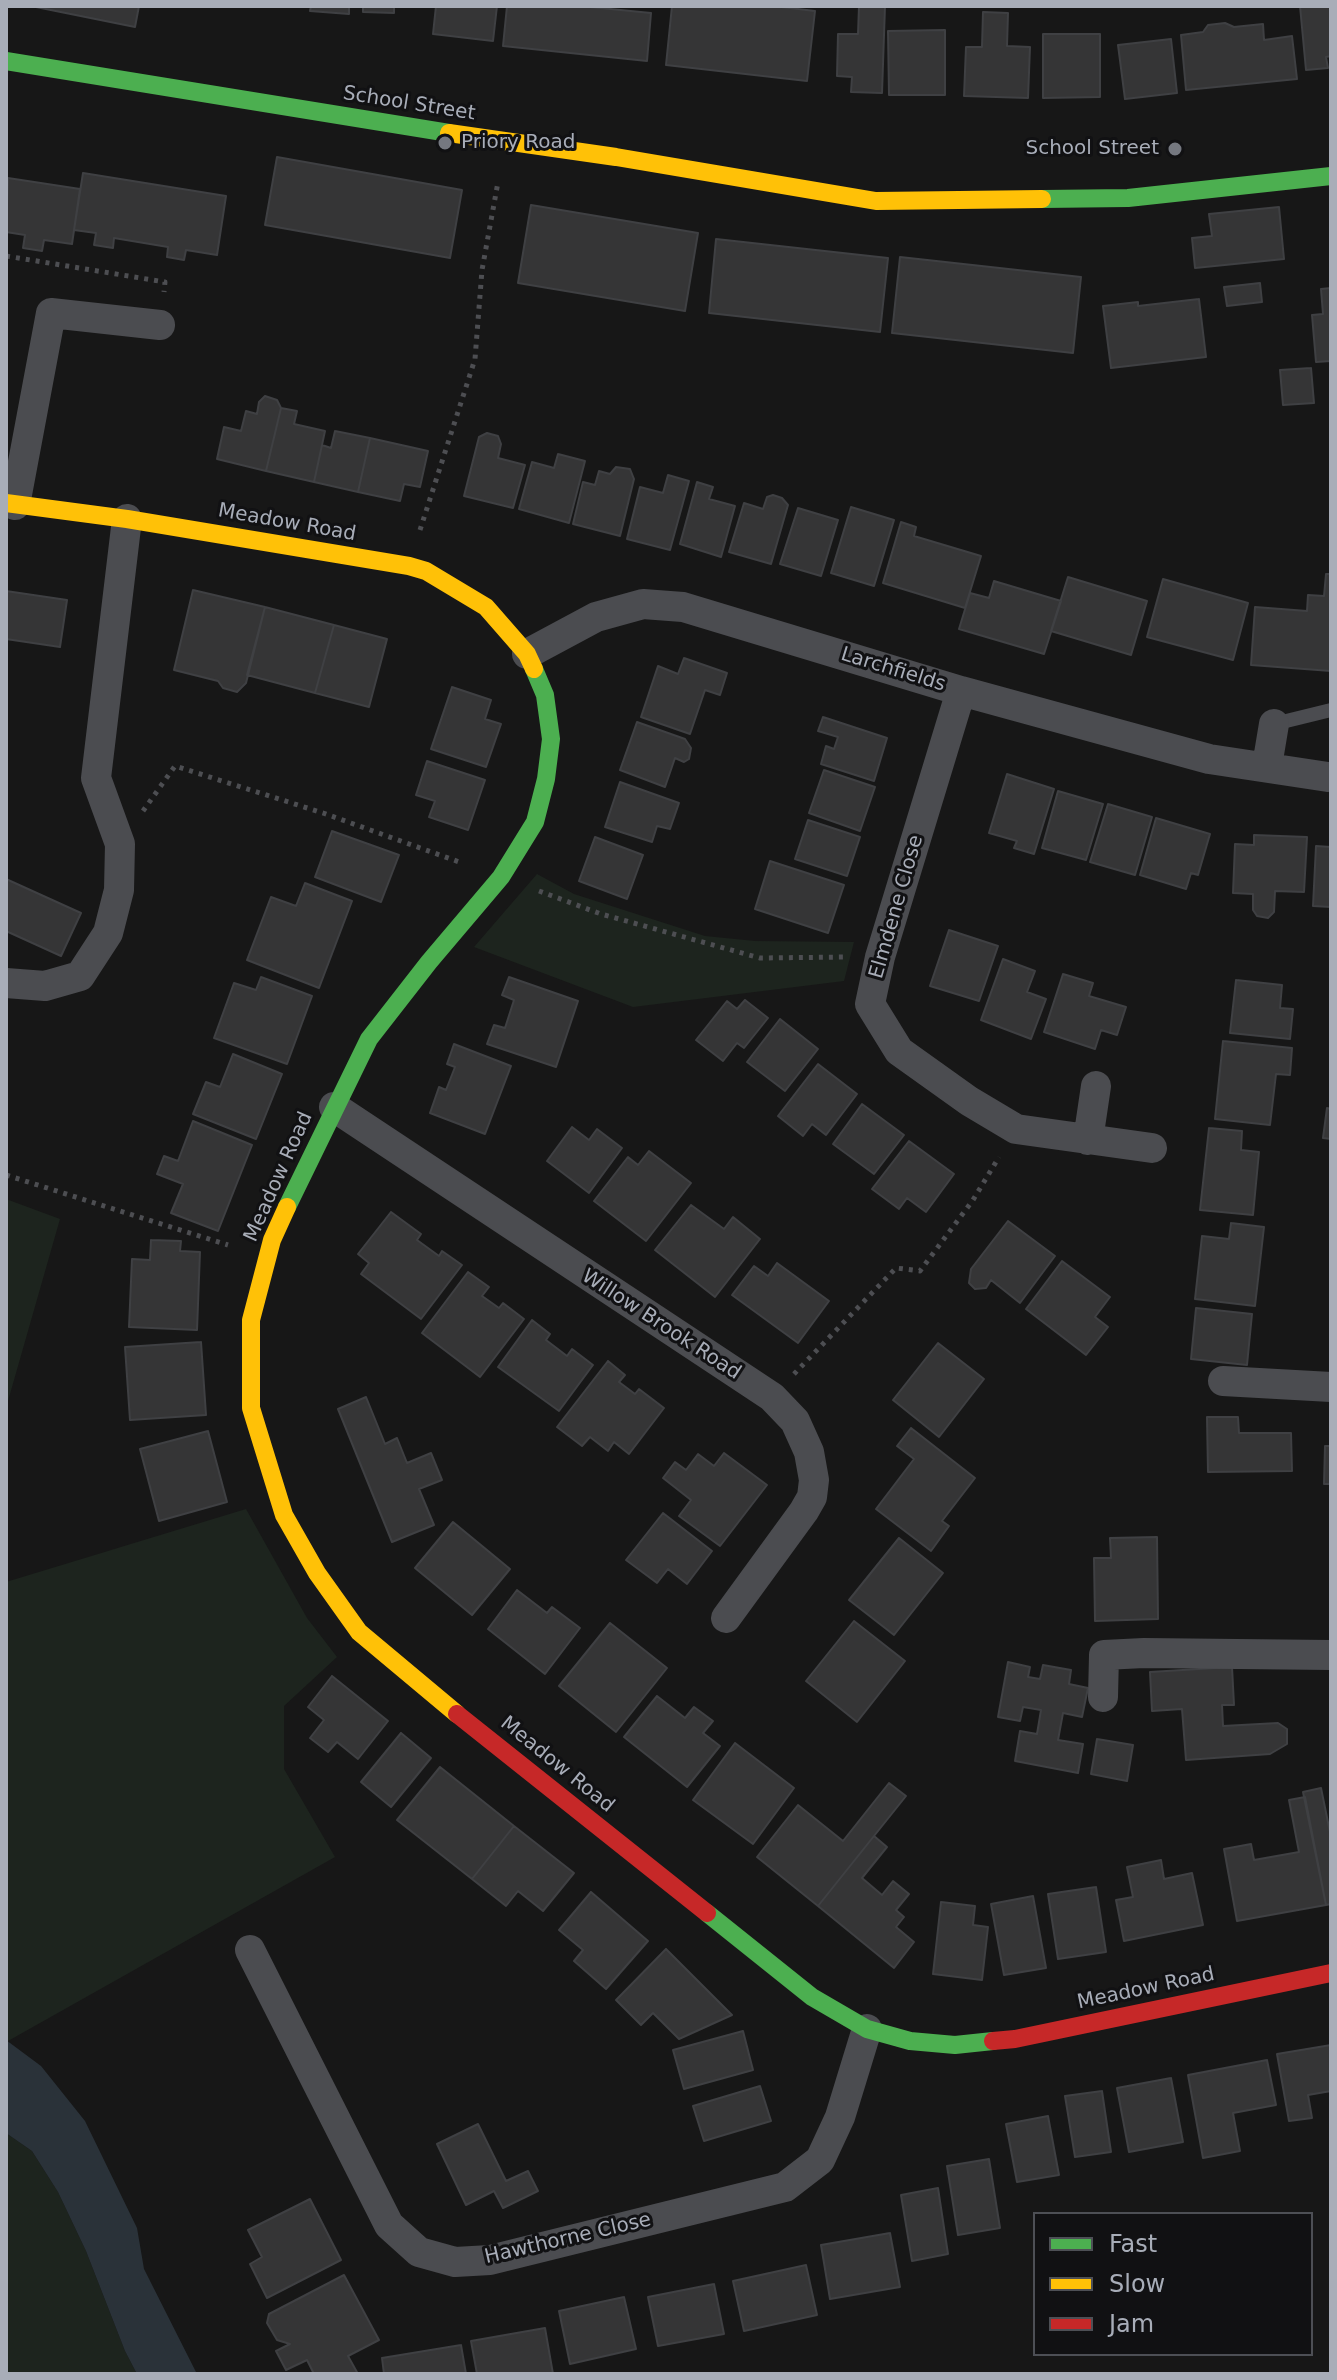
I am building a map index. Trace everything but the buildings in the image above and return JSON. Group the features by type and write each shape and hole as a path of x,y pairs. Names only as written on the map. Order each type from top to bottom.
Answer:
{"street":[{"name":"School Street","path":"6,61 876,201 1128,198 1331,176"},
{"path":"10,504 51,313 160,325"},
{"name":"Meadow Road","path":"10,504 127,519 426,571 486,607 527,654 545,695 551,739 546,779 535,822 501,877 369,1039 272,1240 251,1320 251,1408 284,1515 317,1573 359,1632 414,1680 812,1997 867,2029 910,2041 955,2045 1015,2039 1331,1973"},
{"path":"6,983 45,986 80,976 108,933 119,890 120,844 96,778 127,519"},
{"name":"Larchfields","path":"527,654 596,617 643,604 683,607 961,691 1209,759 1328,777"},
{"name":"Elmdene Close","path":"961,691 880,957 870,1004 899,1051 969,1101 1016,1129 1152,1148"},
{"path":"1267,766 1274,724"},
{"path":"1088,1140 1096,1086"},
{"name":"Willow Brook Road","path":"334,1107 772,1397 795,1421 809,1452 814,1480 812,1497 726,1618"},
{"path":"1223,1381 1331,1387"},
{"path":"1103,1697 1104,1655 1331,1655"},
{"name":"Hawthorne Close","path":"250,1950 389,2225 419,2252 455,2262 490,2260 785,2187 820,2160 840,2117 867,2029"}],"lane":[{"path":"1274,724 1331,710"}],"path":[{"path":"409,566 475,359 482,270 505,142"},
{"path":"6,256 165,282 160,325"},
{"path":"772,1397 896,1268 920,1271 973,1200 1016,1129"},
{"path":"6,1175 267,1257"}],"shaded area":[{"path":"537,874 574,894 705,936 755,941 854,942 844,981 633,1007 474,947"},
{"path":"6,1199 60,1219 6,1408"},
{"path":"246,1509 307,1618 337,1657 284,1706 284,1769 335,1857 8,2041 6,1582"},
{"path":"6,2040 41,2066 85,2121 137,2228 144,2269 197,2374 137,2374 58,2192 32,2151 6,2133"},
{"path":"6,2133 32,2151 58,2192 137,2374 6,2374"}],"traffic: fast":[{"path":"6,61 449,133"},
{"path":"1042,199 1128,198 1331,176"},
{"path":"287,1207 369,1039 501,877 535,822 546,779 551,739 545,695 534,669"},
{"path":"707,1913 812,1997 867,2029 910,2041 955,2045 993,2041"}],"traffic: slow":[{"path":"449,133 616,157 876,201 1042,199"},
{"path":"6,503 127,519 426,571 486,607 527,654 534,669"},
{"path":"287,1207 272,1240 251,1320 251,1408 284,1515 317,1573 359,1632 457,1714"}],"traffic: jam":[{"path":"457,1714 707,1913"},
{"path":"993,2041 1331,1973"}],"place":[{"name":"Priory Road","path":"445,143"},
{"name":"School Street","path":"1175,149"}]}
